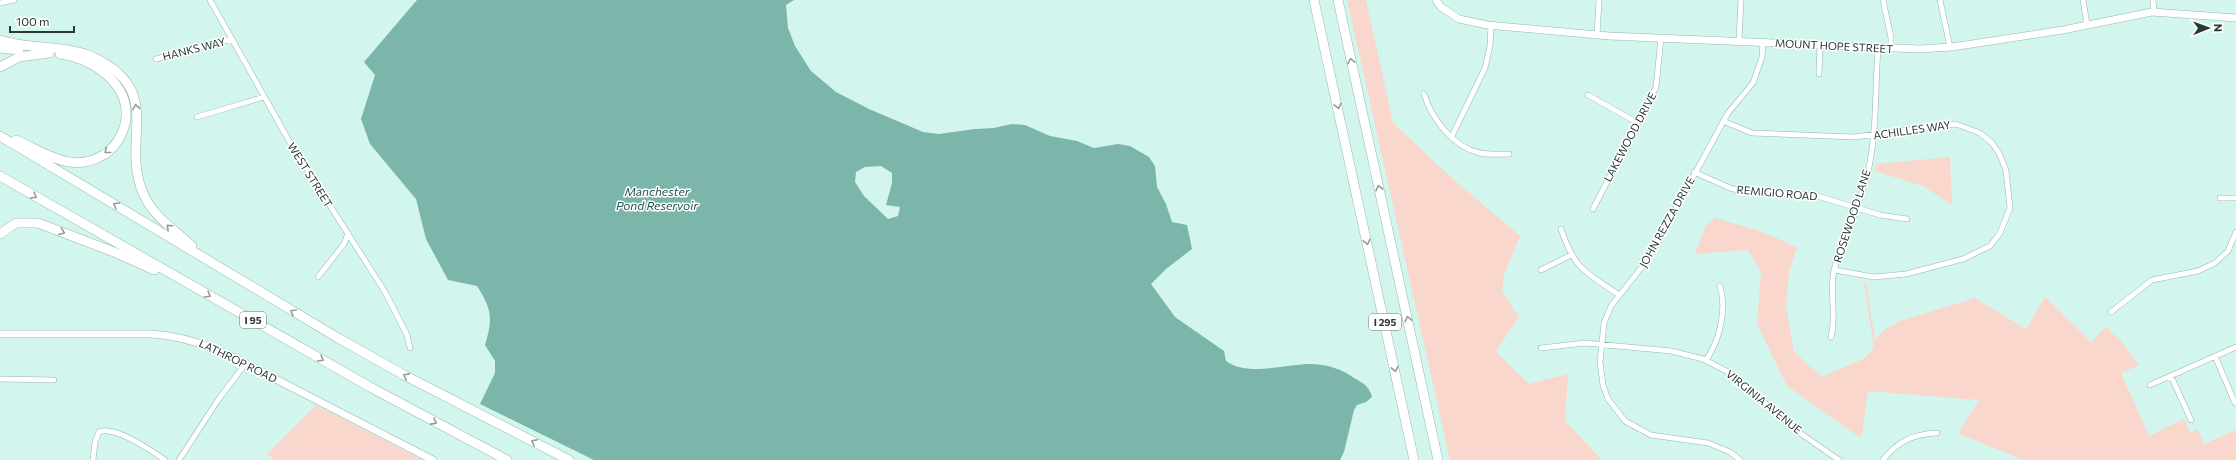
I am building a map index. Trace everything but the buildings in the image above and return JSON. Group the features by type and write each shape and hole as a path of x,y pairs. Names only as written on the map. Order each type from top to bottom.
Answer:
{"highway":[{"name":"I 295","path":"1314,0 1415,460"},
{"name":"I 295","path":"1338,0 1438,460"},
{"path":"0,40 77,52 102,63 122,78 132,91 137,109 137,168 144,196 160,219 209,262"},
{"path":"0,48 69,56 87,62 104,72 114,82 123,97 126,111 124,128 118,140 110,150 98,158 75,163 60,160 0,135"},
{"path":"0,66 19,57 49,53"},
{"name":"I 95","path":"0,135 209,262 404,375 569,460"},
{"name":"I 95","path":"0,176 384,394 508,460"},
{"path":"0,234 20,222 38,222 114,252 194,287"}],"street":[{"path":"0,3 14,0"},
{"name":"MOUNT HOPE STREET","path":"1436,0 1441,7 1459,19 1492,25 1597,35 1820,44 1878,48 1932,49 1950,47 2063,30 2087,24 2154,12 2236,18"},
{"path":"1597,35 1599,0"},
{"path":"1739,41 1741,0"},
{"path":"1883,0 1891,38 1891,48"},
{"path":"1940,0 1950,47"},
{"path":"2083,0 2087,24"},
{"path":"2153,0 2154,12"},
{"name":"WEST STREET","path":"212,1 292,146 399,318 410,348"},
{"path":"1452,136 1485,68 1490,46 1492,25"},
{"name":"LAKEWOOD DRIVE","path":"1593,209 1656,87 1661,38"},
{"name":"HANKS WAY","path":"156,59 232,39"},
{"name":"JOHN REZZA DRIVE","path":"1740,460 1730,452 1708,443 1651,435 1625,421 1608,399 1603,385 1600,362 1604,323 1611,306 1649,258 1694,172 1723,121 1753,82 1762,57 1763,42"},
{"path":"1819,74 1820,44"},
{"name":"ROSEWOOD LANE","path":"1831,337 1833,328 1832,295 1834,270 1867,173 1873,136 1878,48"},
{"path":"1424,94 1429,109 1435,119 1452,136 1471,150 1508,154"},
{"path":"1588,95 1638,122"},
{"path":"197,118 264,97"},
{"name":"ACHILLES WAY","path":"1723,121 1752,133 1873,136 1943,124 1956,124 1980,133 1992,143 1999,153 2006,170 2010,198 2007,219 2000,233 1990,246 1978,253 1943,265 1888,277 1861,276 1834,270"},
{"name":"REMIGIO ROAD","path":"1694,172 1730,188 1746,192 1814,195 1880,215 1907,219"},
{"path":"2220,198 2236,198"},
{"path":"1561,229 1571,255 1583,270 1619,295"},
{"path":"2111,312 2124,304 2140,287 2152,280 2198,272 2215,263 2228,251 2236,232"},
{"path":"318,277 344,244 348,234"},
{"path":"1541,270 1571,255"},
{"path":"1706,360 1716,341 1722,317 1724,305 1720,286"},
{"name":"LATHROP ROAD","path":"0,334 167,335 199,342 246,363 433,460"},
{"name":"VIRGINIA AVENUE","path":"1541,348 1572,343 1601,345 1670,351 1706,360 1730,373 1800,433 1839,460"},
{"path":"2150,385 2236,347"},
{"path":"2215,356 2235,403"},
{"path":"179,460 218,400 246,363"},
{"path":"2171,376 2192,420"},
{"path":"0,379 54,380"},
{"path":"93,460 96,437 99,432 106,431 122,435 166,460"},
{"path":"1883,460 1897,444 1906,439 1916,435 1937,434"}],"shaded area":[{"path":"1347,0 1366,0 1393,123 1453,179 1520,236 1504,275 1502,292 1519,317 1496,351 1529,384 1568,374 1565,421 1602,460 1450,460"},
{"path":"1950,157 1952,205 1923,186 1874,171 1876,164"},
{"path":"1715,218 1757,230 1797,247 1789,273 1786,306 1794,352 1822,377 1865,358 1874,348 1864,282 1866,282 1875,340 1884,330 1900,321 1975,298 2026,329 2045,297 2091,342 2106,327 2121,341 2139,365 2121,373 2149,436 2184,419 2190,433 2198,429 2204,444 2236,430 2236,460 2023,460 1958,433 1979,400 1868,391 1862,434 1859,437 1787,386 1757,324 1761,272 1748,250 1695,254 1706,225"},
{"path":"316,405 423,460 274,460 267,454"}],"water":[{"name":"Manchester Pond Reservoir","path":"417,0 794,0 786,5 788,28 795,46 811,71 836,92 869,109 923,132 939,134 994,128 1012,124 1025,125 1050,136 1077,141 1094,148 1118,144 1130,146 1149,157 1155,166 1157,187 1166,204 1172,222 1187,225 1192,249 1166,269 1151,284 1175,317 1224,351 1226,361 1235,366 1255,369 1311,364 1328,366 1344,372 1363,383 1369,390 1372,397 1366,402 1357,405 1354,410 1344,452 1340,460 594,460 480,404 495,373 495,361 485,345 490,321 490,314 486,301 477,286 448,280 426,239 416,199 370,144 361,119 375,75 364,62","holes":["881,166 892,173 892,183 886,205 900,207 898,216 888,219 864,196 855,182 856,172 865,167"]}]}
